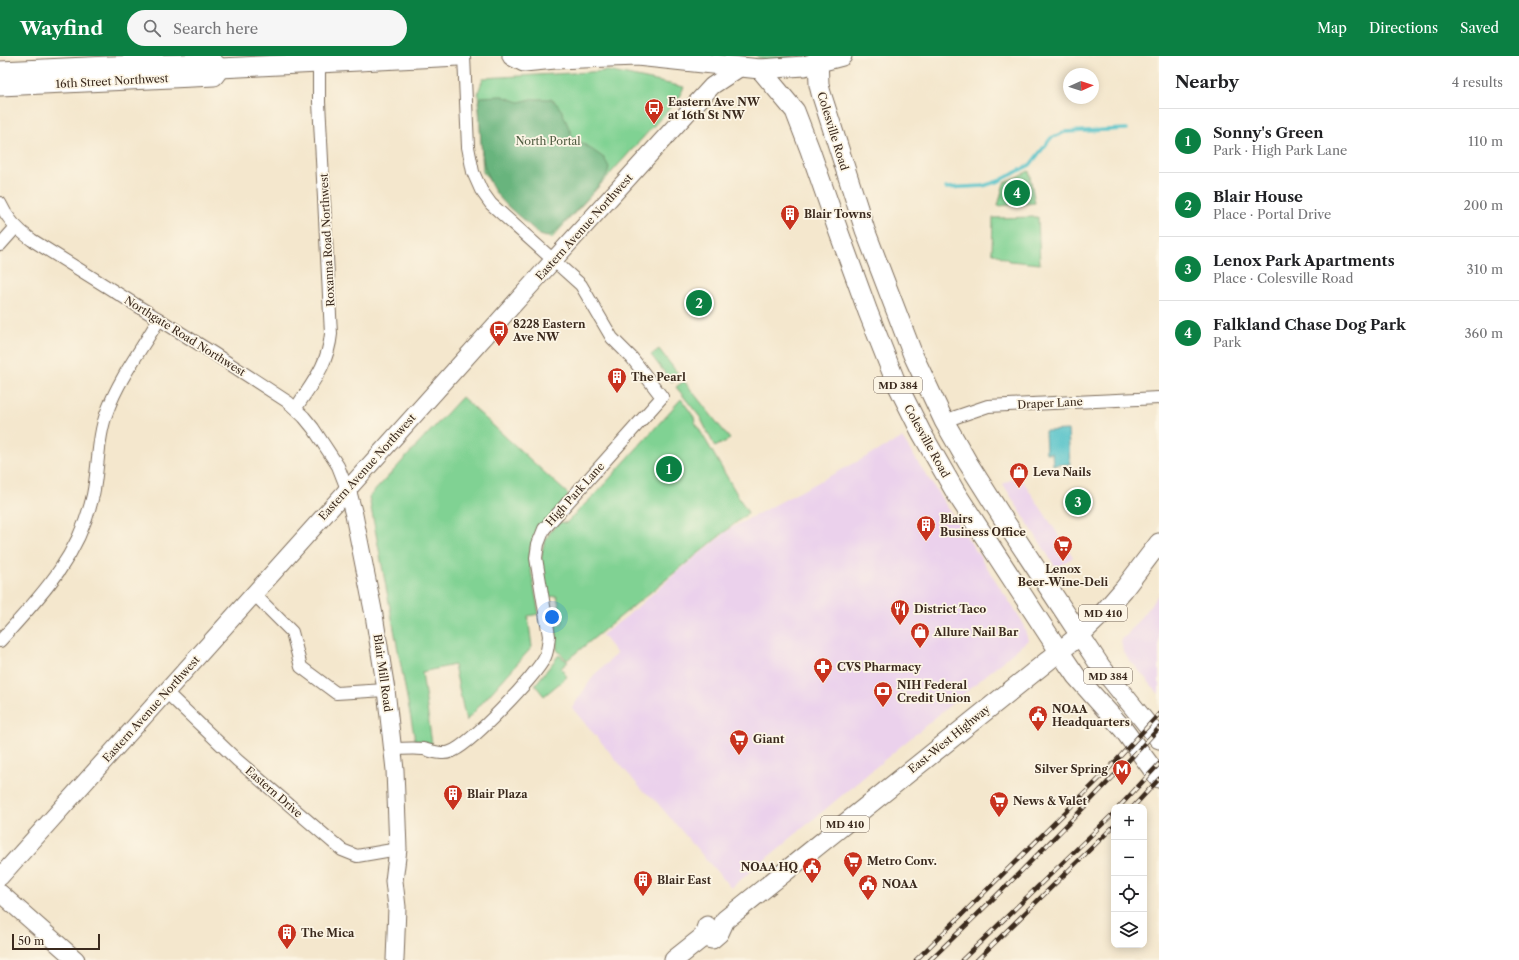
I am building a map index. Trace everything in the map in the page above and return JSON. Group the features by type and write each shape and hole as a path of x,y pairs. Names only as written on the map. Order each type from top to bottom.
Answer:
{"main road":[{"name":"16th Street Northwest","path":"0,71 214,63 220,68 266,61 319,64 459,56"},
{"path":"512,56 524,62 570,58 637,56 741,62 760,69 804,66 818,59 842,56"},
{"name":"Colesville Road","path":"818,59 819,85 821,93 865,230 913,355 944,421 1001,516 1104,670 1159,739"},
{"name":"16th Street Northwest","path":"0,86 110,68"},
{"name":"Colesville Road","path":"760,69 795,111 868,312 895,380 921,432 956,492 1076,676 1123,729 1159,778"},
{"name":"East-West Highway","path":"674,960 703,937 712,939 719,933 725,920 1080,634 1104,612 1124,589 1159,543"}],"street":[{"path":"464,56 468,147 473,172 481,190 491,204 553,260"},
{"name":"Eastern Avenue Northwest","path":"0,876 553,260 712,86 741,62"},
{"name":"Roxanna Road Northwest","path":"296,408 324,363 329,348 331,334 319,64"},
{"name":"Northgate Road Northwest","path":"0,203 4,212 16,227 32,240 281,396 296,408 310,424 338,466 347,489"},
{"path":"0,245 16,227"},
{"name":"High Park Lane","path":"393,749 418,749 434,752 450,752 469,740 512,699 544,659 548,649 549,636 536,558 538,544 544,529 662,397 632,358 612,338 581,285 553,260"},
{"path":"0,641 48,588 75,545 85,522 93,495 100,438 107,410 122,380 158,319"},
{"name":"Draper Lane","path":"944,421 988,406 1159,398"},
{"name":"Blair Mill Road","path":"347,489 354,515 374,615 386,690 393,749 398,855 405,882 396,898 395,960"},
{"path":"254,594 292,632 301,667 336,693 386,690"},
{"name":"Eastern Drive","path":"166,692 237,760 342,850 357,856 398,855"},
{"path":"0,893 76,960"}],"shaded area":[{"path":"902,438 1022,621 1028,640 731,888 653,798 642,790 572,708 594,675 617,654 602,635 626,617 731,528"},
{"path":"1019,475 1073,557 1056,568 1003,484"},
{"path":"1159,594 1159,694 1123,652 1121,639 1127,635"}],"green space":[{"path":"756,56 794,56 780,60 764,60"},
{"name":"North Portal","path":"608,71 684,87 678,99 551,239 534,228 499,194 483,172 478,93 483,78"},
{"path":"502,96 519,102 532,99 551,99 562,111 572,136 604,158 609,167 608,173 591,195 553,234 546,237 540,235 503,202 489,181 483,160 479,106 480,97"},
{"path":"1029,171 1035,203 998,206 1004,183"},
{"path":"1038,217 1040,264 1010,261 992,252 993,218"},
{"path":"659,349 679,375 672,382 651,355"},
{"path":"684,381 730,439 715,447 700,417 676,387"},
{"path":"462,397 569,495 535,534 529,553 539,614 528,616 532,647 466,721 454,665 422,672 432,744 415,740 369,497"},
{"path":"681,399 694,417 695,422 748,513 567,660 557,650 555,626 563,623 557,596 548,597 543,576 542,557 546,540 551,531 559,522 566,523 602,487"},
{"path":"559,655 568,662 561,668 567,677 544,696 535,685"}],"water":[{"path":"1068,430 1070,464 1053,465 1052,453 1046,453 1045,431"}],"waterway":[{"path":"946,188 983,186 999,181 1030,165 1051,138 1065,132 1126,129"}],"railway":[{"path":"916,960 1103,775 1159,714"},
{"path":"930,960 1046,846 1159,728"},
{"path":"1122,804 1159,764"},
{"path":"1136,804 1159,779"},
{"path":"962,960 1111,816"},
{"path":"977,960 1111,829"}],"place":[{"name":"Eastern Ave NW at 16th St NW","path":"654,125"},
{"name":"Falkland Chase Dog Park","path":"1017,193"},
{"name":"Blair Towns","path":"790,231"},
{"name":"Blair House","path":"699,303"},
{"name":"8228 Eastern Ave NW","path":"499,347"},
{"name":"The Pearl","path":"617,394"},
{"name":"Sonny's Green","path":"669,469"},
{"name":"Leva Nails","path":"1019,489"},
{"name":"Lenox Park Apartments","path":"1078,502"},
{"name":"Blairs Business Office","path":"926,542"},
{"name":"Lenox Beer-Wine-Deli","path":"1063,562"},
{"name":"District Taco","path":"900,626"},
{"name":"Allure Nail Bar","path":"920,649"},
{"name":"CVS Pharmacy","path":"823,684"},
{"name":"NIH Federal Credit Union","path":"883,708"},
{"name":"NOAA Headquarters","path":"1038,732"},
{"name":"Giant","path":"739,756"},
{"name":"Silver Spring","path":"1122,786"},
{"name":"Blair Plaza","path":"453,811"},
{"name":"News & Valet","path":"999,818"},
{"name":"Metro Conv.","path":"853,878"},
{"name":"NOAA HQ","path":"812,884"},
{"name":"Blair East","path":"643,897"},
{"name":"NOAA","path":"868,901"},
{"name":"The Mica","path":"287,950"}]}
